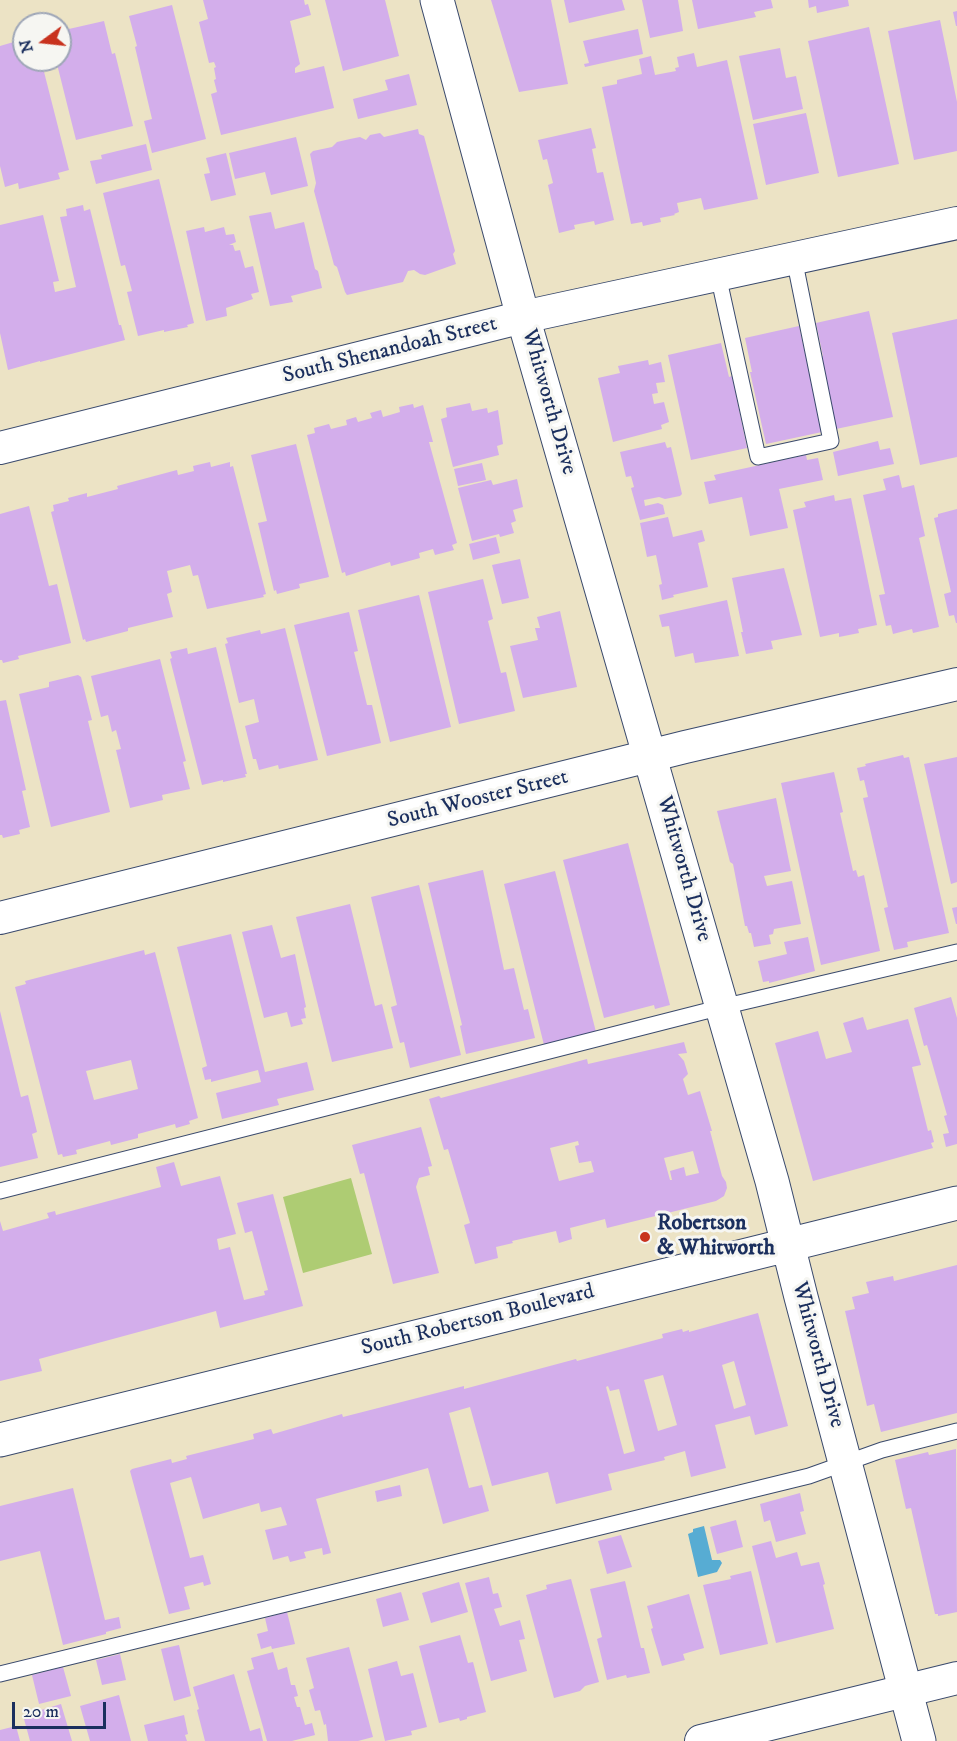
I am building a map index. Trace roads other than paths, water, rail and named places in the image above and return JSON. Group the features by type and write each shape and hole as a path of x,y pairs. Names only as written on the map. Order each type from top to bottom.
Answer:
{"street":[{"name":"Whitworth Drive","path":"437,0 523,317 772,1182 919,1741"},
{"name":"South Shenandoah Street","path":"0,448 523,317 957,223"},
{"name":"South Wooster Street","path":"0,918 957,684"},
{"name":"South Robertson Boulevard","path":"0,1440 957,1203"},
{"path":"701,1741 957,1678"}],"lane":[{"path":"718,274 758,457 831,441 794,258"},
{"path":"0,1191 722,1007 957,952"},
{"path":"0,1674 809,1476 882,1450 957,1431"}],"water":[{"path":"704,1526 712,1560 720,1560 722,1563 717,1572 698,1577 688,1534 693,1532 693,1529"}],"place":[{"name":"Robertson & Whitworth","path":"645,1237"}]}
